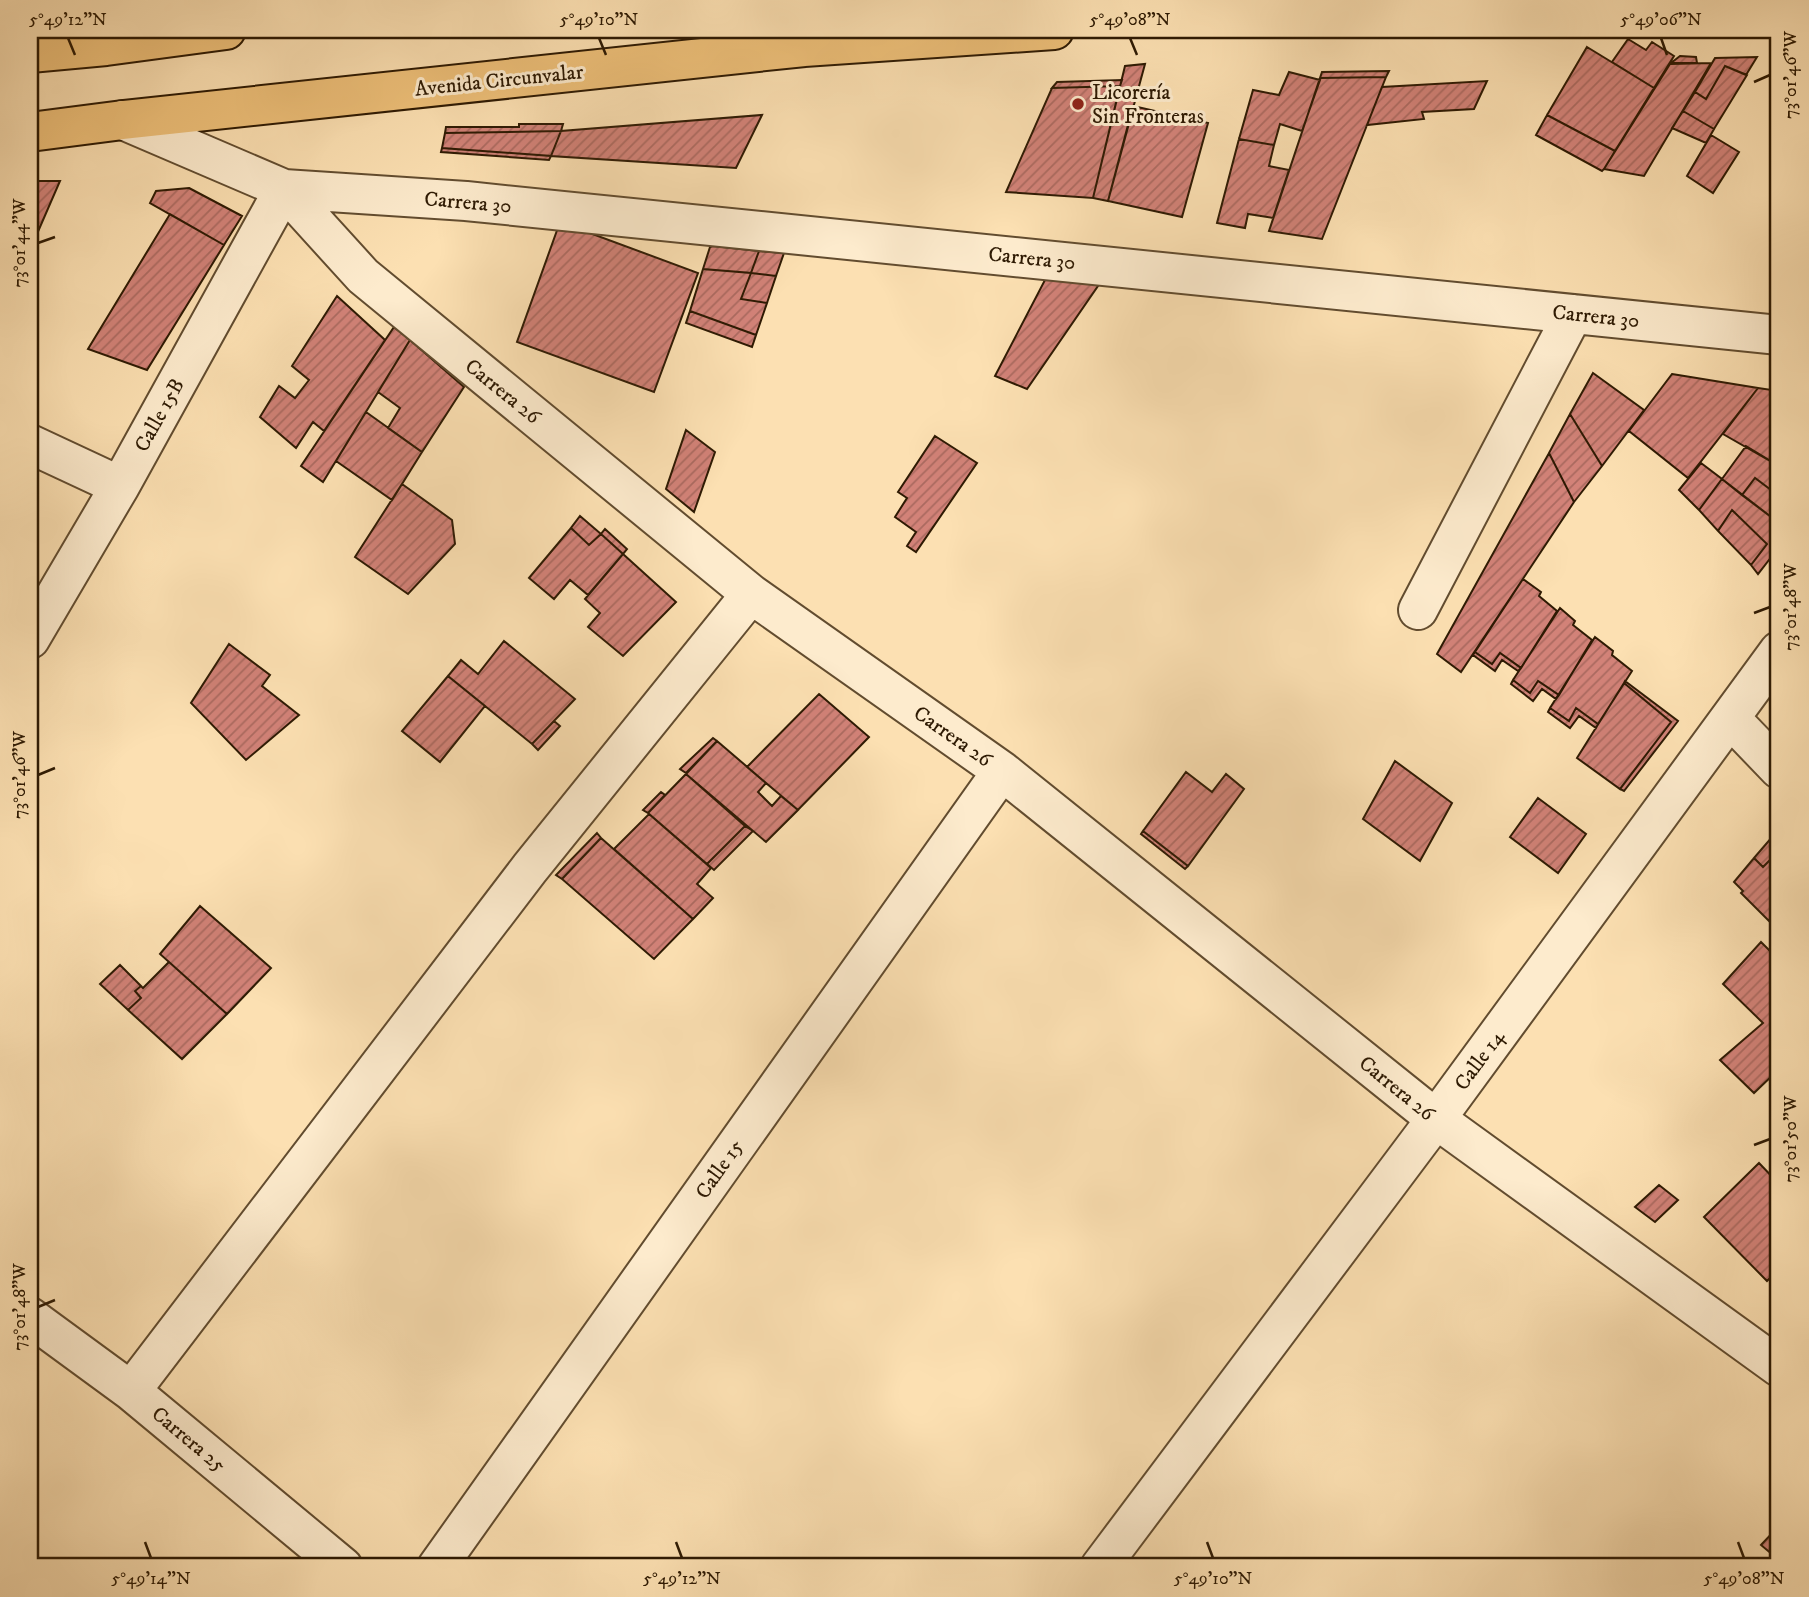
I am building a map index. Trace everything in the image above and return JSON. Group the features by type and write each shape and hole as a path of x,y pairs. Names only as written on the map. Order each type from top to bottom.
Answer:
{"highway":[{"path":"30,52 106,46 226,30"},
{"name":"Avenida Circunvalar","path":"30,132 804,38 1054,30"}],"street":[{"name":"Carrera 26","path":"123,120 284,189 363,276 751,594 1002,771 1436,1119 1779,1367"},
{"name":"Carrera 30","path":"284,189 466,201 1779,335"},
{"name":"Calle 15B","path":"30,639 120,486 284,189"},
{"path":"1418,610 1573,314"},
{"path":"30,444 120,486"},
{"path":"131,1391 530,868 751,594"},
{"name":"Calle 14","path":"1100,1567 1436,1119 1779,651"},
{"path":"1730,718 1779,769"},
{"name":"Calle 15","path":"437,1567 1002,771"},
{"name":"Carrera 25","path":"30,1317 131,1391 343,1567"}],"building":[{"path":"1628,39 1646,50 1652,42 1674,56 1654,88 1612,62"},
{"path":"1587,47 1654,88 1615,151 1547,115"},
{"path":"1680,56 1696,57 1697,63 1671,63"},
{"path":"1757,57 1746,75 1725,66 1706,99 1695,92 1715,58"},
{"path":"1711,63 1644,176 1604,169 1670,64"},
{"path":"1145,64 1108,201 1093,198 1125,66"},
{"path":"1725,66 1747,75 1714,129 1683,111 1695,92 1706,99"},
{"path":"1389,71 1386,77 1320,78 1322,72"},
{"path":"1289,72 1320,80 1302,131 1280,124 1274,145 1239,139 1253,90 1279,95"},
{"path":"1386,77 1322,239 1269,231 1320,78"},
{"path":"1122,80 1120,86 1052,88 1057,82"},
{"path":"1487,81 1474,109 1422,112 1424,119 1367,125 1382,87"},
{"path":"1120,86 1093,198 1006,192 1052,88"},
{"path":"1133,106 1208,123 1182,217 1108,201"},
{"path":"1683,111 1714,129 1706,143 1672,128"},
{"path":"762,115 736,168 551,156 561,131"},
{"path":"1547,115 1615,151 1604,169 1602,171 1536,135"},
{"path":"519,124 563,124 561,131 445,133 446,127 519,127"},
{"path":"561,131 551,156 442,148 445,133"},
{"path":"1711,135 1739,152 1713,193 1687,176"},
{"path":"1239,139 1274,145 1269,166 1289,170 1273,218 1248,214 1245,228 1217,223"},
{"path":"442,148 551,156 549,160 441,152"},
{"path":"30,181 60,181 30,250"},
{"path":"189,188 242,216 224,245 150,203 156,191"},
{"path":"170,214 224,245 147,370 88,349"},
{"path":"560,222 698,273 654,392 517,342"},
{"path":"710,247 759,251 751,273 703,269"},
{"path":"759,251 784,253 776,276 751,273"},
{"path":"703,269 751,273 741,299 767,303 756,335 690,311"},
{"path":"751,273 776,276 767,303 741,299"},
{"path":"1046,278 1100,283 1027,389 995,376"},
{"path":"337,296 385,340 324,431 313,422 296,448 260,417 279,386 295,398 309,380 292,366"},
{"path":"690,311 756,335 752,347 686,323"},
{"path":"394,327 410,340 323,482 301,466"},
{"path":"410,340 464,387 422,452 388,428 400,408 378,392"},
{"path":"1593,373 1644,410 1602,466 1570,414"},
{"path":"1672,374 1758,388 1688,478 1629,431"},
{"path":"1758,388 1779,391 1779,466 1723,434"},
{"path":"366,412 422,452 392,500 336,461"},
{"path":"1570,414 1602,466 1574,502 1549,453"},
{"path":"686,430 715,452 694,512 666,489"},
{"path":"935,436 977,463 916,552 907,546 916,532 895,517 907,498 898,492"},
{"path":"1746,446 1779,466 1779,496 1755,478 1742,495 1722,479"},
{"path":"1549,453 1574,502 1461,672 1437,654"},
{"path":"1701,463 1722,479 1699,510 1679,490"},
{"path":"1755,478 1779,496 1779,523 1742,495"},
{"path":"1722,479 1779,523 1779,547 1758,574 1751,565 1767,544 1732,510 1718,531 1699,510"},
{"path":"402,484 452,520 455,544 408,594 355,557"},
{"path":"1732,510 1767,544 1751,565 1718,531"},
{"path":"580,516 601,534 589,545 571,528"},
{"path":"571,528 589,545 601,534 623,554 588,595 570,580 554,599 529,578"},
{"path":"605,529 627,549 623,554 601,534"},
{"path":"623,554 676,602 623,656 588,627 600,613 585,599"},
{"path":"1523,579 1541,592 1539,596 1557,611 1521,668 1500,653 1492,664 1475,652"},
{"path":"1560,608 1575,621 1573,625 1592,640 1559,695 1538,681 1530,693 1513,680"},
{"path":"1595,637 1632,671 1598,724 1576,708 1569,721 1550,708"},
{"path":"504,641 575,699 532,744 448,676 461,660 478,674"},
{"path":"229,644 270,675 262,686 299,715 246,760 191,703"},
{"path":"1475,652 1492,664 1500,653 1521,668 1518,671 1502,660 1495,671 1473,655"},
{"path":"448,676 485,706 440,762 402,731"},
{"path":"1513,680 1530,693 1538,681 1559,695 1556,699 1542,689 1533,701 1511,684"},
{"path":"1625,681 1678,721 1624,791 1620,789 1671,722 1624,683"},
{"path":"1624,683 1671,722 1620,789 1577,758"},
{"path":"819,694 869,737 798,810 747,767"},
{"path":"1550,708 1569,721 1576,708 1598,724 1596,728 1579,716 1570,728 1548,712"},
{"path":"554,721 560,726 538,750 532,744"},
{"path":"713,738 717,741 686,773 680,769"},
{"path":"717,741 766,783 758,792 772,806 781,796 798,810 766,842 686,774"},
{"path":"1395,761 1452,803 1420,861 1363,819"},
{"path":"1186,772 1212,792 1226,774 1244,789 1188,866 1143,831"},
{"path":"686,774 745,826 707,864 648,813"},
{"path":"661,792 665,795 648,813 643,810"},
{"path":"1538,798 1586,834 1558,873 1510,837"},
{"path":"649,814 711,868 697,884 713,898 693,919 614,849"},
{"path":"745,826 753,831 714,870 707,864"},
{"path":"1779,829 1779,851 1763,867 1754,858"},
{"path":"1143,831 1188,866 1185,869 1141,834"},
{"path":"597,833 601,838 562,879 556,875"},
{"path":"601,838 693,919 654,959 562,879"},
{"path":"1779,851 1779,909 1769,921 1741,893 1743,891 1734,882 1754,858 1763,867"},
{"path":"200,906 271,968 227,1014 160,954"},
{"path":"1761,942 1779,960 1779,1069 1754,1093 1720,1060 1763,1023 1723,984"},
{"path":"169,962 227,1014 182,1059 128,1010 141,998 135,991 141,986 143,988"},
{"path":"120,965 141,986 135,991 141,998 128,1010 100,984"},
{"path":"1759,1163 1779,1184 1779,1269 1767,1281 1704,1217"},
{"path":"1659,1185 1678,1200 1655,1222 1635,1207"},
{"path":"1775,1530 1779,1533 1779,1551 1774,1556 1761,1545"}],"place":[{"name":"Licorería Sin Fronteras","path":"1078,104"}]}
